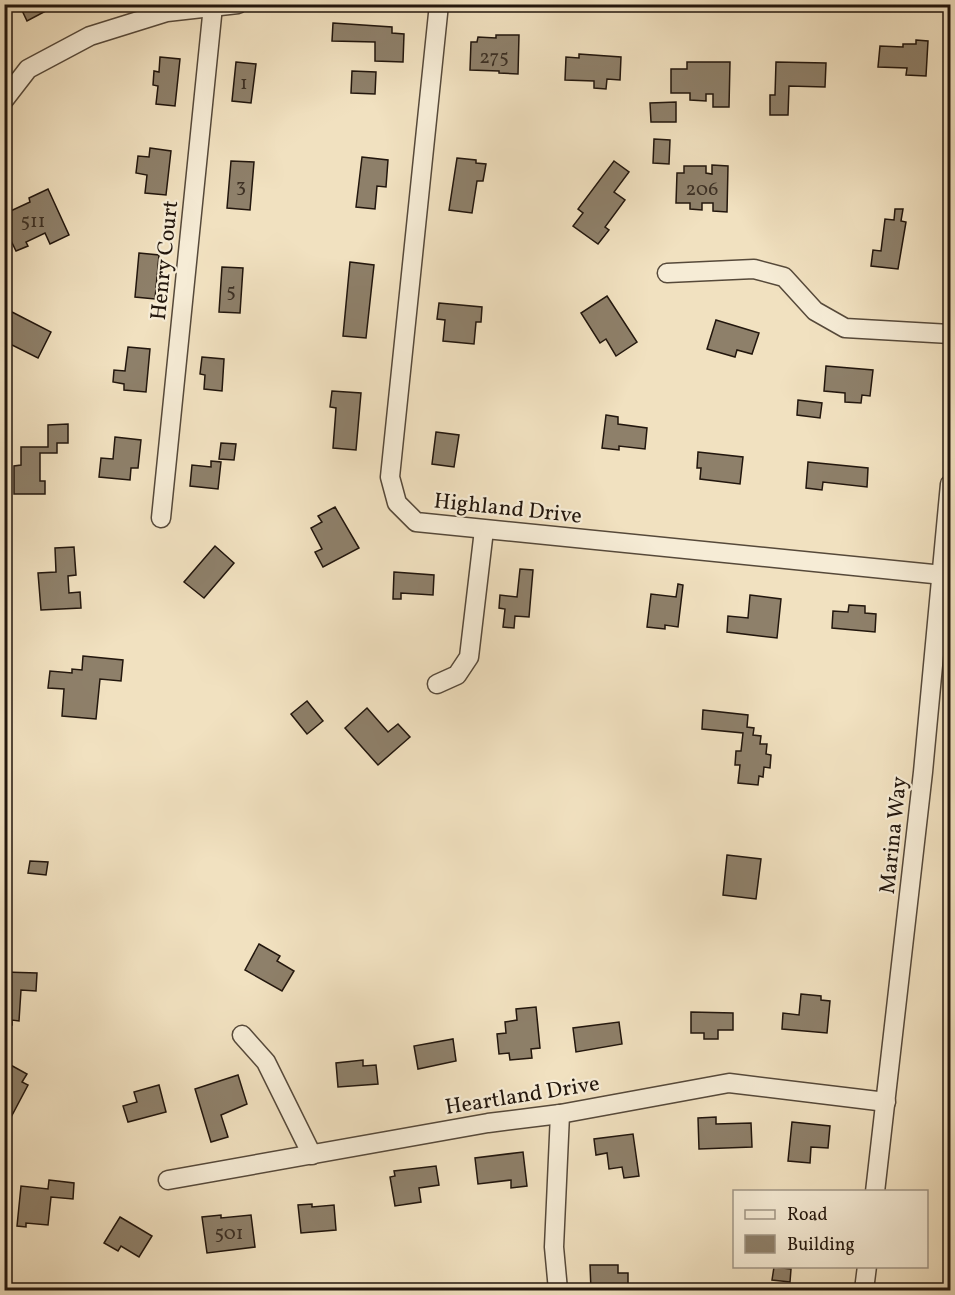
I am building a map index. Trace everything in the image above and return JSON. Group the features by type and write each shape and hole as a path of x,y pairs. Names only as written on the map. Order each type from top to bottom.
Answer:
{"street":[{"path":"4,100 28,69 90,36 167,12 238,4"},
{"name":"Highland Drive","path":"439,4 390,477 397,503 416,522 942,575"},
{"name":"Henry Court","path":"161,518 213,6"},
{"path":"667,273 754,269 784,277 815,311 845,328 951,334"},
{"name":"Marina Way","path":"875,1190 923,772 951,484"},
{"path":"437,684 457,675 469,657 484,530"},
{"path":"242,1035 266,1062 312,1155"},
{"name":"Heartland Drive","path":"168,1180 729,1083 886,1102"},
{"path":"558,1290 554,1247 560,1114"},
{"path":"864,1290 867,1268"}],"building":[{"path":"19,4 59,4 27,21"},
{"path":"333,23 392,27 392,33 404,34 403,62 375,61 375,42 332,41"},
{"path":"496,35 519,35 518,74 470,70 471,42 477,42 478,37 496,38"},
{"path":"916,40 928,41 926,76 906,75 907,68 878,67 880,46 903,47 903,44 916,44"},
{"path":"579,54 621,57 620,80 607,79 606,89 594,88 594,81 565,80 566,57 579,58"},
{"path":"160,57 180,59 175,106 156,104 158,86 153,85 154,71 159,72"},
{"path":"236,62 256,64 251,103 232,101"},
{"path":"687,62 730,62 729,107 713,107 713,94 706,94 706,101 690,100 690,93 671,93 671,69 687,69"},
{"path":"776,62 826,63 825,87 789,86 788,115 770,115 770,95 775,95"},
{"path":"352,71 376,72 375,94 351,93"},
{"path":"676,102 676,122 651,122 650,103"},
{"path":"654,139 670,140 669,164 653,163"},
{"path":"150,148 171,151 166,195 145,193 147,175 136,173 138,156 149,157"},
{"path":"362,157 388,160 386,187 377,186 375,209 356,207"},
{"path":"457,158 476,160 476,163 486,164 483,181 477,181 472,213 449,210"},
{"path":"231,161 254,162 250,210 227,208"},
{"path":"614,161 629,172 614,192 625,200 605,227 609,230 598,244 573,226 583,213 578,209"},
{"path":"712,165 728,166 727,212 713,211 713,203 702,203 702,210 690,209 690,203 676,203 677,173 684,173 684,166 706,166 706,173 712,174"},
{"path":"48,189 69,235 50,244 45,233 26,242 28,246 16,251 4,226 4,214 30,202 29,198"},
{"path":"895,209 903,209 901,221 906,222 898,269 871,266 873,250 881,251 885,219 894,220"},
{"path":"139,253 159,255 155,299 135,297"},
{"path":"350,262 374,265 366,338 343,336"},
{"path":"222,267 243,268 240,313 219,312"},
{"path":"607,296 637,342 616,356 606,339 600,343 581,313"},
{"path":"439,303 482,307 481,322 476,322 474,344 443,341 445,320 437,319"},
{"path":"12,312 51,332 38,358 4,341 4,316 9,318"},
{"path":"716,320 759,333 752,354 737,350 735,357 707,349"},
{"path":"128,347 150,349 146,392 124,390 124,384 113,382 114,370 125,371"},
{"path":"202,357 224,359 222,391 204,389 205,375 200,374"},
{"path":"826,366 873,370 870,396 862,395 861,403 845,402 845,393 824,391"},
{"path":"332,391 361,393 356,450 333,448 336,408 330,407"},
{"path":"798,400 822,403 820,418 797,415"},
{"path":"606,415 618,417 618,424 647,428 645,449 619,446 619,450 602,448"},
{"path":"68,424 68,443 57,443 57,453 40,453 40,481 45,481 45,494 14,494 14,466 21,465 21,447 48,447 48,425"},
{"path":"436,432 459,435 454,467 432,464"},
{"path":"115,437 141,440 138,468 131,468 130,480 99,477 101,458 113,459"},
{"path":"221,443 236,444 234,460 219,459"},
{"path":"698,452 743,457 740,484 700,479 701,468 697,468"},
{"path":"211,461 221,462 218,489 190,486 192,465 211,467"},
{"path":"808,462 868,468 867,487 823,482 822,490 806,488"},
{"path":"335,507 359,548 323,567 315,552 322,549 311,528 322,522 318,516"},
{"path":"215,546 234,563 204,598 184,582"},
{"path":"74,547 76,575 68,576 69,593 80,592 81,608 41,610 38,573 56,572 55,548"},
{"path":"520,569 533,570 529,617 515,616 514,628 503,627 505,609 499,608 500,595 517,597"},
{"path":"394,572 434,575 433,595 401,593 401,599 393,599"},
{"path":"678,584 683,585 678,627 665,625 665,629 647,627 651,594 676,597"},
{"path":"750,595 781,599 777,638 727,632 728,616 748,618"},
{"path":"849,605 865,606 865,613 876,614 875,632 832,628 833,611 848,612"},
{"path":"83,656 123,660 121,681 100,679 96,719 62,716 64,689 48,688 50,671 72,673 72,669 82,670"},
{"path":"307,701 323,721 307,734 291,714"},
{"path":"367,708 388,732 398,724 410,737 378,765 345,728"},
{"path":"703,710 748,715 747,727 754,728 753,735 761,736 760,744 767,744 766,754 771,755 770,768 764,767 763,777 759,776 758,785 738,783 740,765 735,765 736,751 741,751 743,733 702,729"},
{"path":"727,855 761,859 756,899 723,895"},
{"path":"30,861 48,862 46,875 28,873"},
{"path":"259,944 280,956 277,961 294,971 282,991 245,970"},
{"path":"4,972 37,973 36,991 21,990 19,1021 12,1020 12,1025 4,1024"},
{"path":"801,994 821,996 821,1000 830,1001 827,1033 782,1029 783,1013 799,1015"},
{"path":"536,1007 540,1048 531,1049 532,1058 510,1060 509,1053 499,1054 497,1034 506,1033 505,1022 517,1020 516,1009"},
{"path":"691,1012 733,1013 733,1030 718,1030 718,1039 704,1039 704,1033 691,1033"},
{"path":"619,1022 622,1044 576,1052 573,1028"},
{"path":"453,1039 456,1061 418,1069 414,1046"},
{"path":"363,1060 363,1066 376,1065 378,1084 338,1087 336,1063"},
{"path":"7,1063 27,1074 22,1082 28,1085 9,1121 4,1118 4,1068"},
{"path":"238,1075 247,1104 221,1115 228,1137 211,1142 195,1089"},
{"path":"159,1085 166,1112 128,1122 123,1106 137,1102 134,1092"},
{"path":"716,1117 716,1124 751,1123 752,1147 699,1149 698,1118"},
{"path":"792,1122 830,1126 828,1148 811,1147 810,1163 788,1161"},
{"path":"633,1134 639,1176 624,1178 622,1167 609,1169 607,1153 596,1155 594,1139"},
{"path":"523,1152 527,1186 511,1188 511,1180 478,1184 475,1158"},
{"path":"436,1166 439,1185 419,1188 421,1202 395,1206 390,1177 395,1176 394,1171"},
{"path":"49,1180 74,1183 73,1199 51,1197 48,1225 26,1223 26,1227 17,1226 21,1186 48,1189"},
{"path":"312,1204 312,1207 334,1205 336,1230 301,1233 298,1205"},
{"path":"221,1215 221,1218 251,1215 255,1247 207,1253 202,1217"},
{"path":"120,1217 152,1236 139,1257 121,1246 118,1251 104,1243"},
{"path":"590,1265 618,1265 618,1273 628,1273 628,1290 591,1290"},
{"path":"774,1268 791,1269 790,1282 772,1280"}]}
